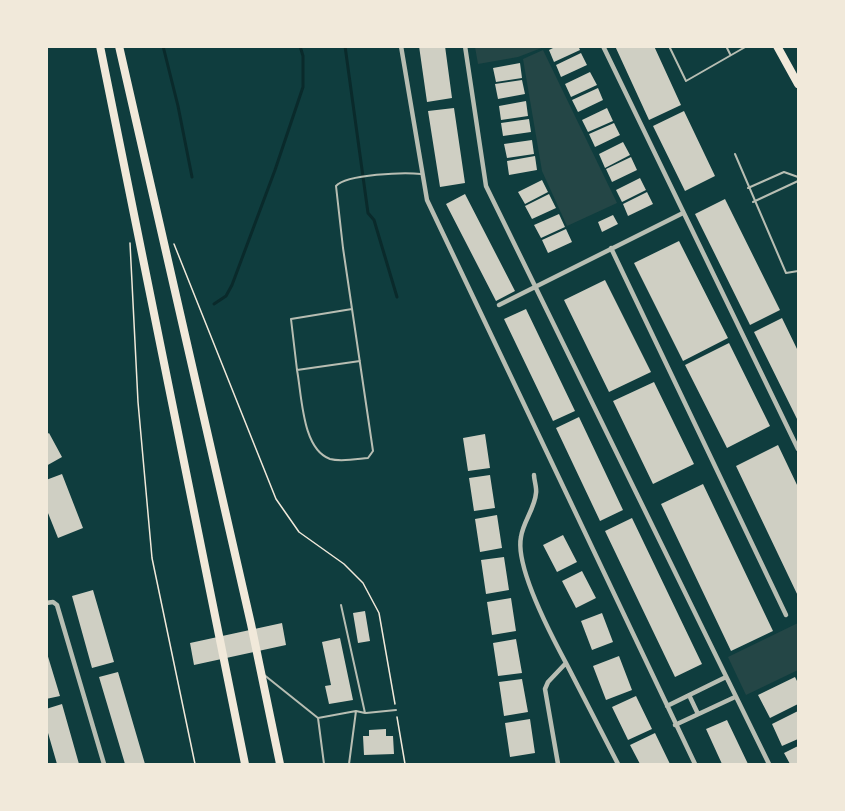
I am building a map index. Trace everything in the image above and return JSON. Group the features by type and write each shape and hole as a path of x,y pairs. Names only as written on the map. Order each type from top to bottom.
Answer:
{"highway":[{"path":"100,46 245,765"},
{"path":"119,46 280,765"},
{"path":"776,48 798,84"}],"street":[{"path":"401,46 427,200 695,765"},
{"path":"465,46 486,186 769,765"},
{"path":"603,46 798,449"},
{"path":"499,305 683,213"},
{"path":"610,248 786,615"},
{"path":"534,475 536,493 523,527 521,548 532,588 549,632 618,765"},
{"path":"46,603 53,602 57,605 104,765"},
{"path":"558,765 545,689 553,676 566,663"},
{"path":"667,706 726,677"},
{"path":"689,695 698,714"},
{"path":"675,724 735,697"}],"lane":[{"path":"669,46 686,81 744,47"},
{"path":"726,46 730,54"},
{"path":"735,154 753,202 786,273 798,271"},
{"path":"352,309 291,319 297,370 310,441 318,451 333,460 368,458 373,451 336,186 346,180 405,172 422,174"},
{"path":"748,188 784,172 798,179"},
{"path":"753,202 798,179"},
{"path":"297,370 360,361"},
{"path":"341,605 365,713"},
{"path":"261,672 318,718 324,765"},
{"path":"318,718 356,711 365,713 396,710"},
{"path":"349,765 356,711"}],"path":[{"path":"130,240 131,295 151,548 195,765"},
{"path":"173,242 276,499 298,532 344,564 363,583 379,613 405,765"}],"shaded area":[{"path":"475,46 544,47 518,57 478,64"},
{"path":"543,50 617,203 567,226 542,171 523,59"},
{"path":"798,623 798,670 746,695 728,657"}],"building":[{"path":"419,46 445,46 452,98 427,102"},
{"path":"557,46 578,46 580,50 554,62 549,50"},
{"path":"615,46 654,46 681,105 649,120"},
{"path":"581,53 587,65 561,77 556,65"},
{"path":"520,63 522,78 496,82 493,68"},
{"path":"590,72 597,85 571,97 565,84"},
{"path":"522,80 525,94 498,99 495,84"},
{"path":"598,88 603,100 578,112 572,100"},
{"path":"526,101 528,116 501,120 499,106"},
{"path":"454,108 465,183 440,187 428,111"},
{"path":"607,108 613,121 588,132 582,120"},
{"path":"684,111 715,176 685,191 653,126"},
{"path":"529,119 531,132 503,136 501,123"},
{"path":"614,123 620,135 595,147 589,134"},
{"path":"532,140 534,154 507,158 504,144"},
{"path":"623,142 630,155 605,168 599,154"},
{"path":"535,156 537,170 509,175 507,161"},
{"path":"631,157 637,170 612,182 606,169"},
{"path":"640,178 646,190 622,202 616,190"},
{"path":"542,180 548,192 525,204 518,192"},
{"path":"647,192 653,204 628,216 623,204"},
{"path":"465,194 515,291 496,301 446,204"},
{"path":"549,194 556,208 532,219 525,206"},
{"path":"725,199 780,310 750,325 695,214"},
{"path":"559,214 565,227 541,238 534,225"},
{"path":"613,215 618,224 602,232 598,222"},
{"path":"566,229 572,242 548,253 542,240"},
{"path":"679,241 728,338 683,361 634,263"},
{"path":"605,280 651,372 609,392 564,300"},
{"path":"526,309 575,411 553,421 504,319"},
{"path":"782,318 798,351 798,421 754,332"},
{"path":"729,343 770,426 727,448 685,365"},
{"path":"654,382 694,464 653,484 613,401"},
{"path":"579,417 623,510 600,521 556,428"},
{"path":"49,433 62,457 46,466 46,435"},
{"path":"485,434 490,468 468,471 463,438"},
{"path":"778,445 798,487 798,596 736,466"},
{"path":"62,474 83,528 58,538 46,508 46,480"},
{"path":"490,475 495,508 474,511 469,478"},
{"path":"703,484 773,631 731,651 661,504"},
{"path":"497,515 502,548 480,552 475,519"},
{"path":"632,518 702,664 675,677 605,531"},
{"path":"563,535 577,562 557,572 543,545"},
{"path":"504,557 509,590 486,594 481,560"},
{"path":"582,571 596,598 576,608 562,581"},
{"path":"93,590 114,662 92,668 72,596"},
{"path":"511,598 516,631 492,635 487,602"},
{"path":"365,611 370,641 358,643 353,613"},
{"path":"602,613 613,642 592,650 581,621"},
{"path":"282,623 286,645 194,665 190,643"},
{"path":"340,638 353,700 329,704 325,686 331,685 322,642"},
{"path":"516,639 522,673 498,676 493,643"},
{"path":"46,650 60,696 46,699"},
{"path":"619,656 632,690 606,700 593,666"},
{"path":"118,672 145,764 125,764 99,677"},
{"path":"795,677 798,683 798,704 770,718 758,695"},
{"path":"522,679 528,712 504,716 499,682"},
{"path":"636,696 652,729 628,740 612,707"},
{"path":"62,704 79,764 57,764 46,726 46,709"},
{"path":"798,711 798,739 782,746 772,724"},
{"path":"530,719 535,753 510,757 505,723"},
{"path":"727,720 748,764 722,764 706,729"},
{"path":"386,729 386,736 393,736 394,754 364,755 363,736 369,736 369,730"},
{"path":"655,733 670,764 640,764 630,745"},
{"path":"798,746 798,764 790,764 784,753"}],"waterway":[{"path":"163,46 192,177"},
{"path":"214,304 226,296 232,285 303,87 303,56 300,46"},
{"path":"345,46 368,213 374,220 397,297"}]}
